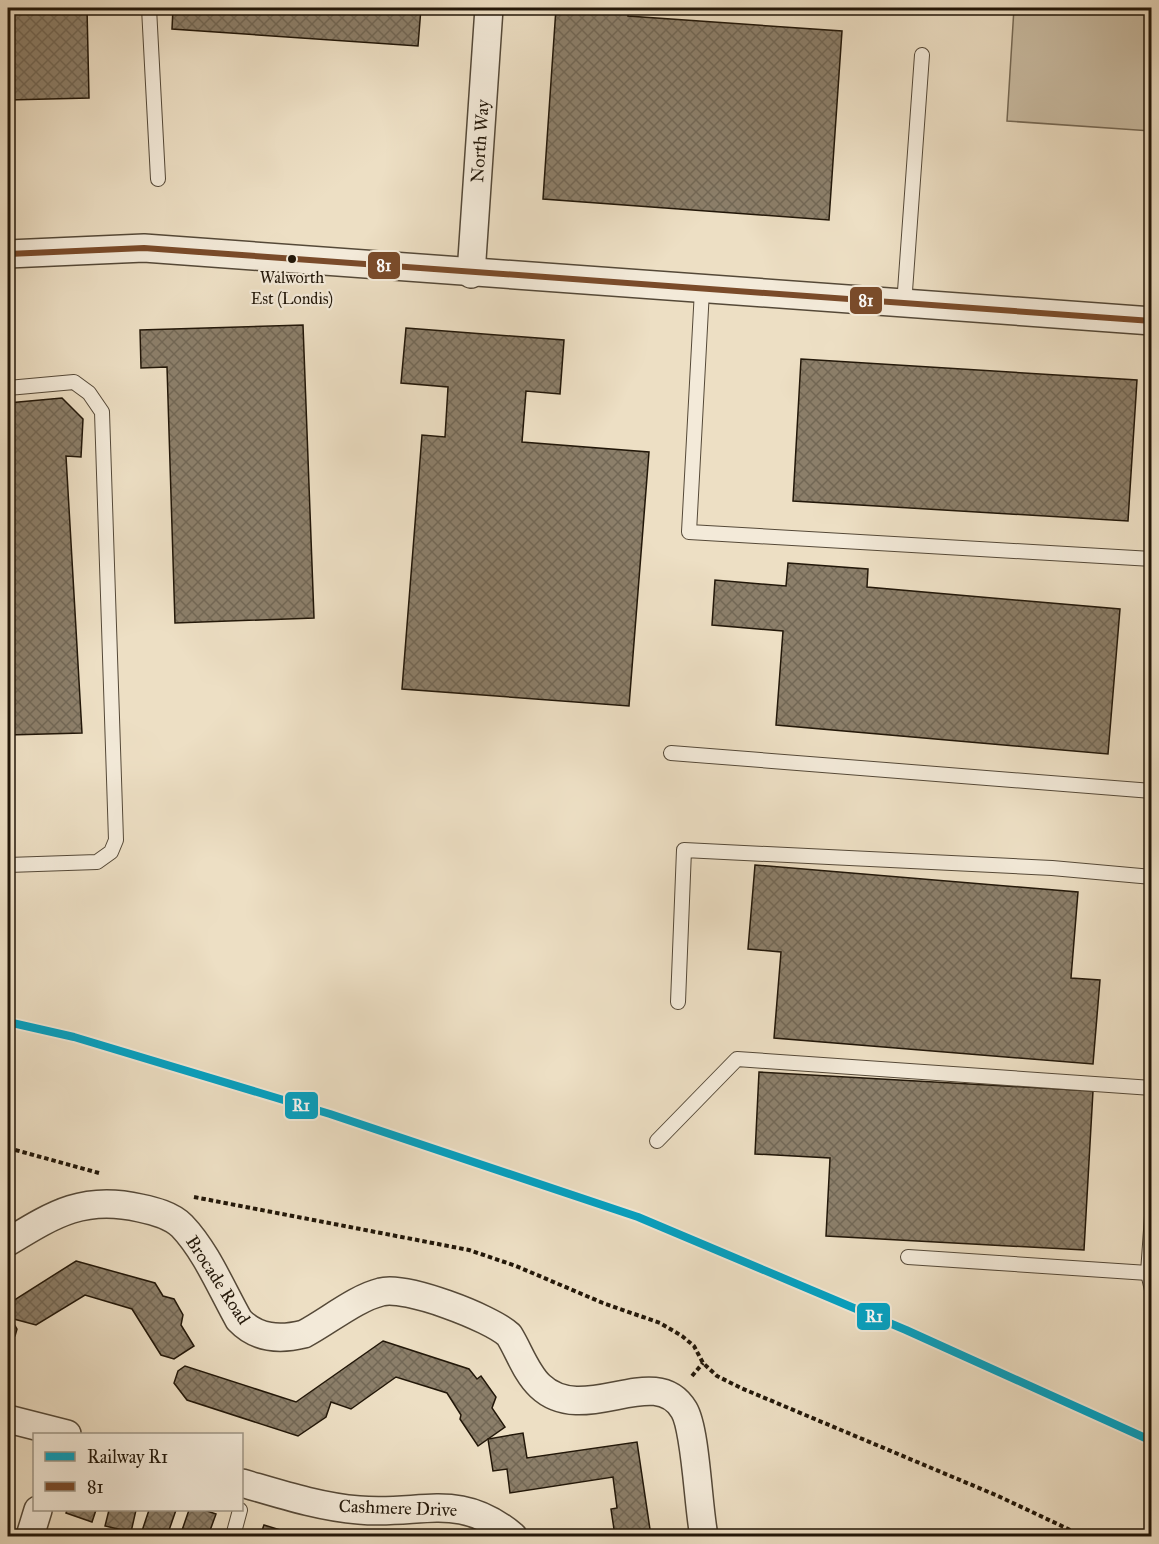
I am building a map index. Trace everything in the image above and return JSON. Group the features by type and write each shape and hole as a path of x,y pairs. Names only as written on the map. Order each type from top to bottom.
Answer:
{"street":[{"name":"North Way","path":"471,274 489,8"},
{"path":"8,254 144,248 471,274 1152,321"},
{"name":"Brocade Road","path":"8,1242 65,1210 83,1204 104,1202 152,1210 169,1217 184,1229 239,1320 247,1329 262,1335 282,1338 304,1334 381,1292 402,1291 472,1314 502,1328 509,1335 539,1386 563,1400 584,1401 652,1390 666,1394 678,1402 689,1422 704,1536"},
{"path":"8,1419 58,1433"},
{"name":"Cashmere Drive","path":"243,1496 357,1510 401,1511 438,1506 454,1508 487,1518 513,1536"},
{"path":"30,1536 37,1511"}],"lane":[{"path":"149,8 158,179"},
{"path":"904,305 922,55"},
{"path":"702,290 689,532 1152,559"},
{"path":"8,388 74,382 89,393 102,412 116,840 111,852 97,862 8,865"},
{"path":"671,753 1152,790"},
{"path":"678,1002 684,850 1052,868 1152,877"},
{"path":"657,1141 736,1059 1152,1088"},
{"path":"1152,1216 1148,1273 1152,1290"},
{"path":"908,1257 1148,1273"},
{"path":"233,1536 239,1511"}],"path":[{"path":"8,1148 110,1177"},
{"path":"188,1196 469,1250 516,1266 667,1327 694,1346 703,1363 717,1376 741,1388 998,1496 1083,1536"}],"shaded area":[{"path":"1014,8 1151,8 1151,131 1007,121"}],"building":[{"path":"8,8 87,8 89,98 8,100"},
{"path":"173,8 421,8 418,46 172,29"},
{"path":"556,8 628,8 628,16 842,31 829,220 543,199"},
{"path":"303,325 314,618 175,623 167,367 141,368 140,330"},
{"path":"406,328 564,340 560,394 526,391 522,442 649,452 629,706 402,689 422,435 445,437 448,387 401,383"},
{"path":"801,359 1137,380 1128,521 793,501"},
{"path":"62,398 83,419 81,457 66,456 82,733 8,735 8,403"},
{"path":"788,563 868,569 867,587 1120,609 1108,754 776,725 783,631 712,625 715,580 786,586"},
{"path":"8,735 12,814 8,814"},
{"path":"755,865 1078,892 1071,978 1100,980 1093,1064 774,1038 781,952 748,949"},
{"path":"759,1072 1093,1091 1084,1250 826,1236 830,1158 755,1154"},
{"path":"76,1261 155,1283 163,1296 174,1299 183,1315 181,1325 194,1346 174,1359 161,1355 132,1309 85,1295 36,1325 14,1319 8,1304"},
{"path":"8,1314 17,1329 15,1336 8,1340"},
{"path":"383,1341 469,1369 477,1379 481,1376 496,1397 492,1408 505,1427 478,1446 460,1419 461,1415 447,1393 396,1377 351,1409 331,1402 326,1417 298,1436 187,1400 174,1383 178,1371 185,1366 296,1402"},
{"path":"523,1433 527,1458 637,1442 651,1536 615,1536 611,1509 617,1508 613,1477 510,1493 507,1469 493,1471 488,1439"},
{"path":"67,1511 96,1511 92,1522 66,1513"},
{"path":"109,1511 136,1511 131,1532 105,1526"},
{"path":"149,1511 176,1511 167,1536 141,1534"},
{"path":"189,1511 207,1511 216,1514 208,1536 180,1536"},
{"path":"264,1525 290,1533 289,1536 260,1536"}],"rail line":[{"name":"R1","path":"8,1022 74,1037 330,1114 638,1217 906,1330 1152,1441"}],"transit line":[{"name":"81","path":"8,254 144,248 1152,321"}],"place":[{"name":"Walworth Est (Londis)","path":"292,259"}]}
